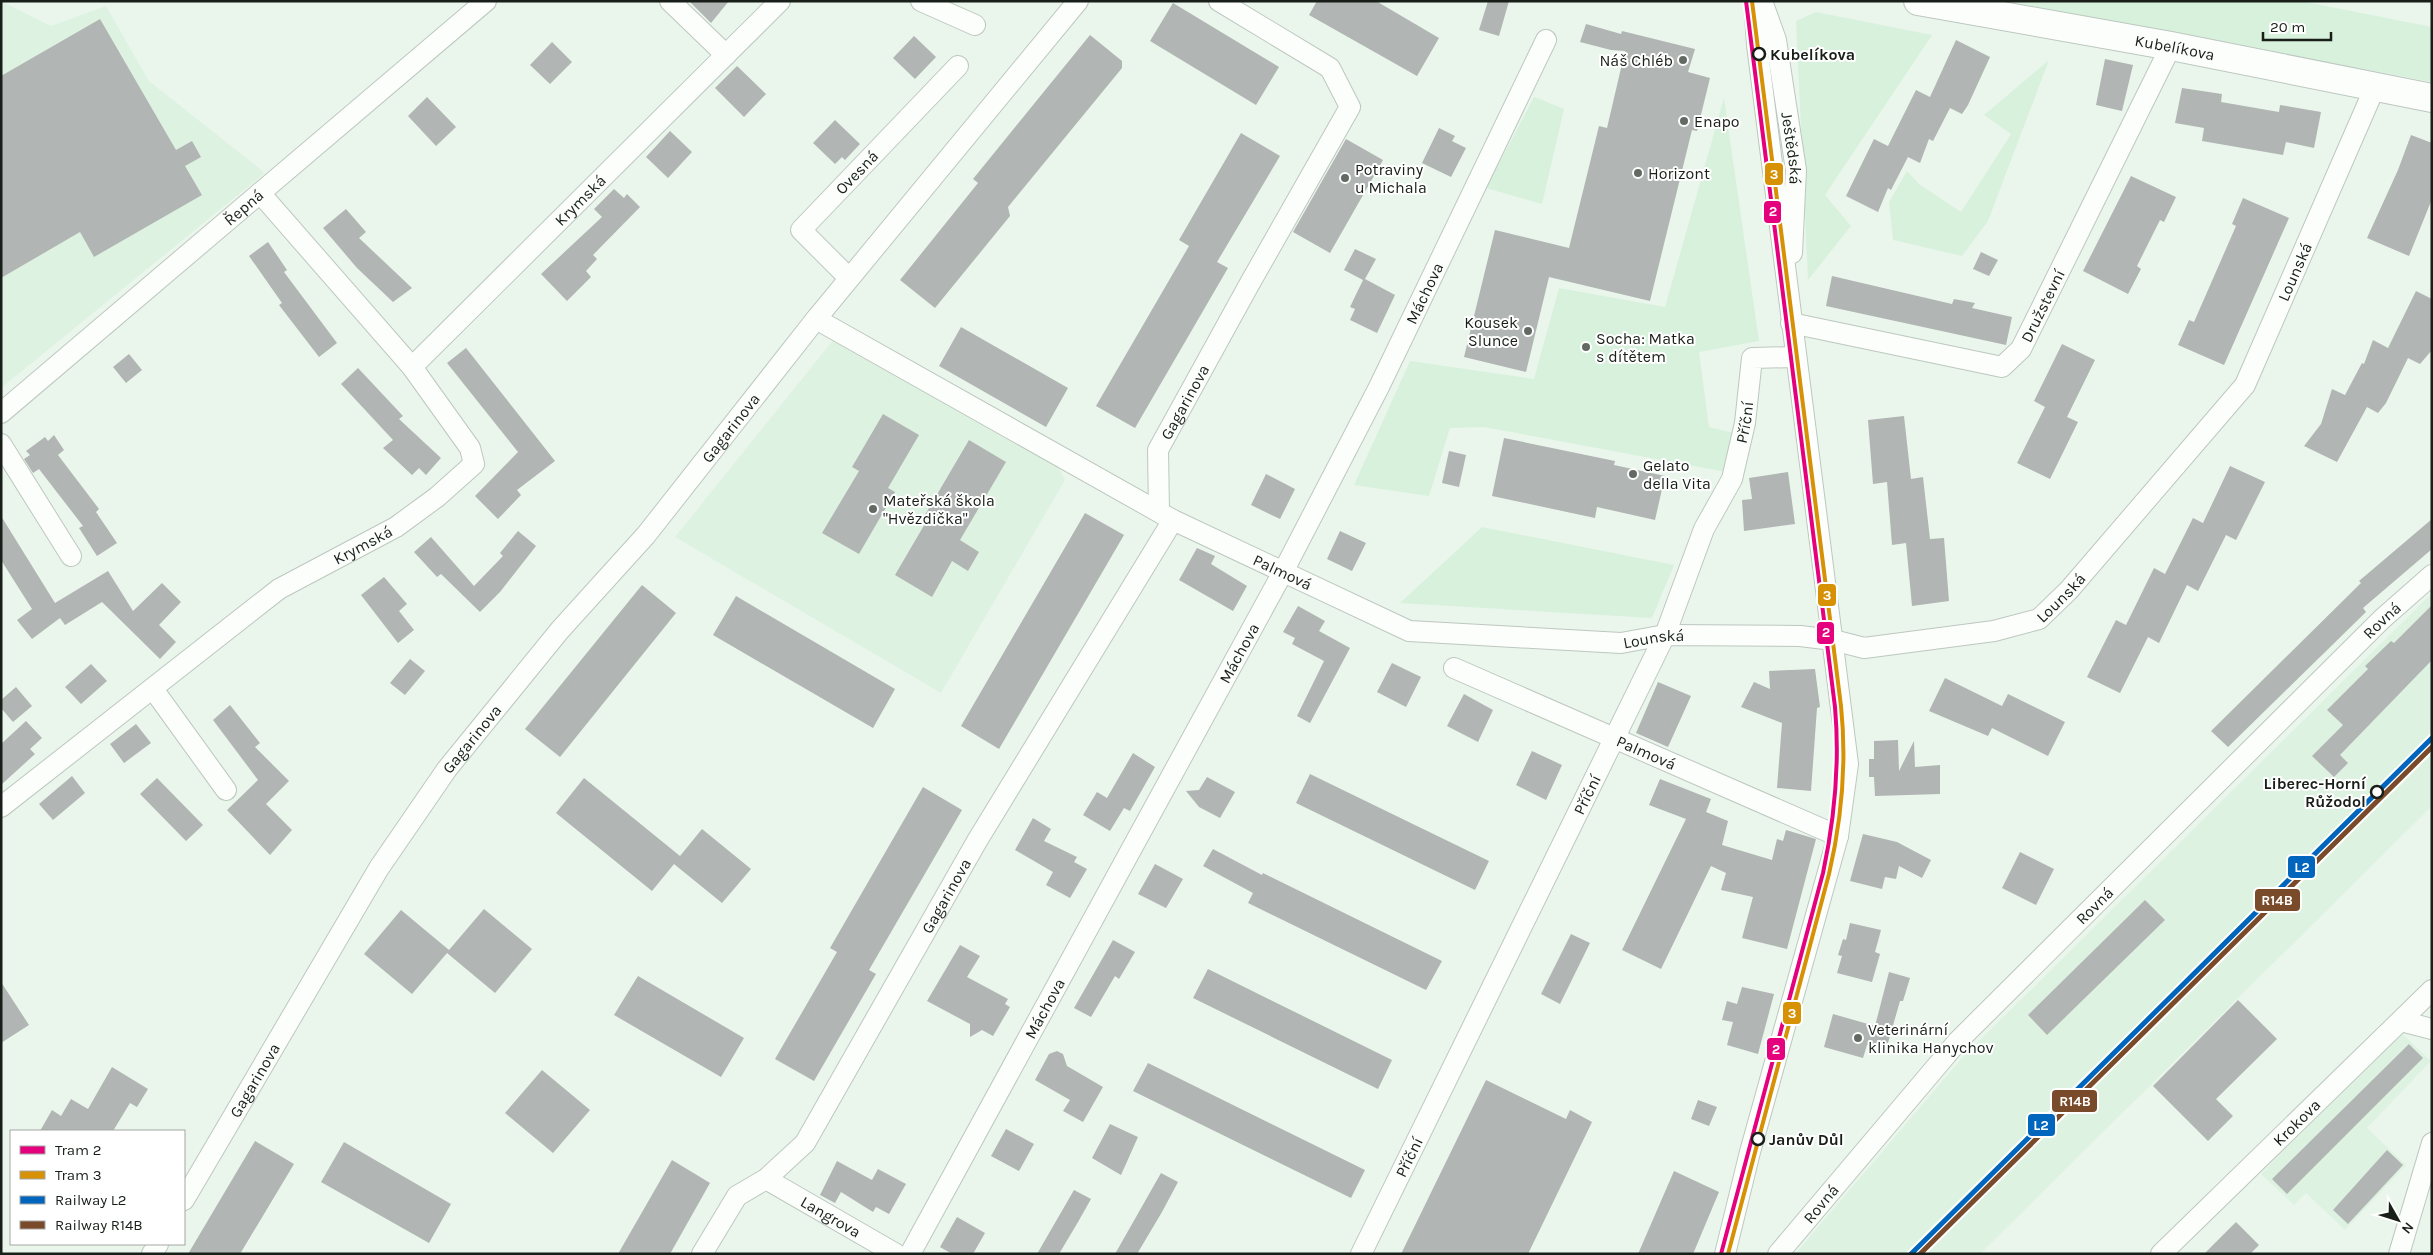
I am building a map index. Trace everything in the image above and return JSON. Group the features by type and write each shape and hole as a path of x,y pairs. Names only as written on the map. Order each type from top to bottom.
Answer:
{"street":[{"name":"Řepná","path":"1,414 486,1"},
{"path":"670,1 726,55"},
{"name":"Krymská","path":"412,367 780,1"},
{"path":"921,1 975,25"},
{"name":"Gagarinova","path":"185,1198 379,868 447,768 560,630 646,535 849,278 1078,1"},
{"name":"Gagarinova","path":"702,1254 737,1196 766,1179 806,1143 977,841 1166,516 1158,450 1245,291 1350,107 1330,68 1219,1"},
{"name":"Ještědská","path":"1724,1254 1752,1143 1838,836 1848,764 1834,640 1795,357 1757,45 1754,1"},
{"name":"Ještědská","path":"1762,1 1776,40 1796,170 1788,300"},
{"name":"Kubelíkova","path":"1918,1 2171,46 2432,98"},
{"name":"Máchova","path":"910,1254 1283,572 1379,386 1546,40"},
{"name":"Družstevní","path":"1791,323 2002,367 2021,350 2171,46"},
{"name":"Ovesná","path":"849,278 801,230 958,66"},
{"name":"Lounská","path":"1409,631 1621,643 1665,636 1800,636 1834,640 1864,648 1994,631 2039,619 2069,590 2245,385 2375,86"},
{"name":"Krymská","path":"1,808 279,589 396,527 438,497 474,464 470,448 412,367 260,193"},
{"path":"816,319 1166,516"},
{"name":"Příční","path":"1361,1254 1665,636 1704,529 1732,479 1745,423 1752,358 1795,357"},
{"path":"1,444 71,556"},
{"name":"Palmová","path":"1166,516 1409,631"},
{"name":"Rovná","path":"1778,1254 1958,1041 2382,619 2432,575"},
{"name":"Palmová","path":"1454,668 1613,740 1838,836"},
{"path":"153,689 226,790"},
{"name":"Krokova","path":"2162,1254 2432,990"},
{"path":"2401,1021 2432,1029"},
{"path":"2399,1254 2432,1143"},
{"name":"Langrova","path":"766,1179 896,1254"}],"shaded area":[{"path":"1,1 51,26 106,6 149,81 265,173 1,388"},
{"path":"2004,1 2301,1 2432,27 2432,82"},
{"path":"1816,12 1932,35 1825,195 1851,226 1808,280 1796,21"},
{"path":"2049,60 1988,221 1962,256 1893,240 1889,202 1907,171 1919,184 1961,212 2011,134 1984,115"},
{"path":"1534,97 1564,109 1542,204 1486,188"},
{"path":"1724,98 1759,341 1699,352 1709,427 1738,434 1726,472 1484,427 1450,428 1429,496 1354,485 1410,361 1534,379 1559,288 1665,307"},
{"name":"Mateřská škola \"Hvězdička\"","path":"834,339 1058,466 1065,480 941,693 675,537"},
{"path":"1482,527 1674,565 1652,618 1400,603"},
{"path":"2432,593 2432,806 1980,1254 1795,1254 1962,1058"},
{"path":"2398,1030 2431,1061 2367,1128 2406,1165 2345,1230 2306,1193 2294,1205 2261,1174"}],"building":[{"path":"689,1 729,1 711,23"},
{"path":"1317,1 1376,1 1439,38 1417,76 1309,15"},
{"path":"1488,1 1509,1 1499,36 1479,30"},
{"path":"1173,3 1279,67 1256,105 1150,41"},
{"path":"100,19 176,150 192,141 201,157 185,166 202,195 94,257 80,232 1,278 1,76"},
{"name":"Horizont","path":"1586,24 1621,34 1622,31 1695,49 1688,72 1710,78 1697,131 1692,130 1650,301 1549,277 1526,372 1464,357 1495,230 1569,248 1599,126 1607,128 1625,51 1611,50 1580,42"},
{"path":"1090,35 1122,61 1122,68 1008,207 1010,216 935,308 900,280 978,183 973,179"},
{"path":"914,36 936,57 915,79 893,58"},
{"path":"1956,40 1990,57 1962,114 1950,108 1933,141 1929,139 1920,163 1908,157 1891,190 1888,188 1878,212 1846,196 1874,139 1888,146 1916,90 1930,97"},
{"path":"552,42 572,62 550,84 530,65"},
{"path":"2105,59 2133,65 2122,111 2096,105"},
{"path":"737,66 766,94 744,117 715,88"},
{"path":"2182,88 2222,94 2221,102 2279,112 2280,105 2321,112 2314,148 2286,142 2283,155 2202,141 2204,128 2175,123"},
{"path":"427,97 456,127 436,146 408,116"},
{"path":"835,120 860,144 845,160 842,157 835,164 813,143"},
{"path":"1439,128 1455,136 1452,141 1466,148 1451,177 1422,163"},
{"path":"670,131 692,152 668,178 646,157"},
{"path":"1241,133 1280,156 1217,262 1228,268 1135,428 1096,406 1189,246 1179,240"},
{"path":"2411,135 2432,143 2432,199 2409,256 2367,238 2398,170"},
{"path":"1346,139 1383,160 1330,253 1293,232"},
{"path":"2131,176 2176,197 2164,222 2160,220 2137,266 2141,269 2128,294 2083,271"},
{"path":"614,189 624,198 627,194 640,207 593,255 597,259 586,271 591,277 567,301 541,274 602,217 594,209"},
{"path":"2243,198 2289,218 2224,365 2178,345 2189,320 2194,322 2236,226 2232,224"},
{"path":"346,209 366,232 359,238 412,288 393,302 357,268 323,228"},
{"path":"268,242 287,270 284,272 337,343 319,357 279,305 282,303 249,256"},
{"path":"1355,249 1376,259 1365,279 1395,295 1377,333 1350,320 1355,309 1350,307 1363,280 1344,270"},
{"path":"1981,252 1998,260 1989,276 1973,269"},
{"path":"1832,276 1952,304 1954,299 1975,303 1972,308 2012,317 2006,345 1826,306"},
{"path":"2416,291 2432,299 2432,350 2420,364 2408,358 2386,403 2378,413 2367,407 2337,462 2304,446 2321,424 2332,389 2345,395 2362,363 2364,364 2373,340 2388,348"},
{"path":"961,327 1068,388 1046,427 939,366"},
{"path":"2062,344 2095,360 2067,417 2078,422 2050,479 2017,463 2045,407 2034,401"},
{"path":"466,348 555,461 517,490 521,495 498,519 475,496 518,452 447,363"},
{"path":"129,354 142,370 126,383 113,367"},
{"path":"358,368 403,416 399,419 441,458 426,475 419,468 412,475 383,448 393,440 341,384"},
{"path":"883,414 919,435 888,488 895,492 859,554 822,533 859,471 852,467"},
{"path":"1904,416 1911,479 1923,477 1930,539 1944,538 1949,601 1912,606 1906,543 1892,545 1887,482 1873,484 1868,420"},
{"path":"54,435 64,450 58,455 99,509 96,512 117,543 97,556 79,528 83,526 39,469 33,473 24,459 30,455 26,451 45,437 48,441"},
{"path":"1504,438 1615,461 1614,465 1665,476 1655,520 1597,507 1595,518 1492,496"},
{"path":"969,440 1006,462 960,540 979,552 968,571 952,561 932,597 895,575 926,522 922,520"},
{"path":"1449,451 1466,455 1459,487 1442,483"},
{"path":"2230,466 2265,482 2236,540 2226,535 2198,591 2187,585 2159,643 2148,637 2120,693 2087,677 2116,620 2126,625 2154,568 2165,574 2193,518 2203,523"},
{"path":"1788,472 1795,524 1744,531 1742,500 1752,499 1749,478"},
{"path":"1266,474 1295,489 1280,519 1251,505"},
{"path":"1085,513 1124,535 999,749 961,726"},
{"path":"1,516 55,603 108,571 133,611 162,583 181,602 159,625 176,642 160,659 102,602 65,625 60,618 32,639 17,620 32,609 1,560"},
{"path":"2432,519 2432,549 2363,608 2366,612 2228,747 2211,731 2361,583 2359,581"},
{"path":"518,531 536,546 500,592 480,612 441,574 437,577 414,552 431,537 474,586 503,556 500,553"},
{"path":"1340,531 1366,543 1352,571 1327,559"},
{"path":"1197,548 1215,556 1211,564 1247,586 1233,611 1179,580"},
{"path":"384,577 407,604 399,611 414,630 398,643 361,595"},
{"path":"642,585 676,613 560,757 525,729"},
{"path":"736,596 895,689 873,728 713,635"},
{"path":"2432,605 2432,660 2340,755 2348,763 2334,777 2312,756 2343,725 2327,710 2368,669 2365,666 2391,641 2394,643"},
{"path":"1298,606 1325,621 1319,631 1350,648 1310,723 1297,716 1324,661 1292,644 1295,638 1283,632"},
{"path":"410,659 425,671 405,695 390,683"},
{"path":"1392,663 1421,677 1406,707 1377,692"},
{"path":"91,664 107,681 81,704 65,687"},
{"path":"1815,669 1820,707 1817,708 1811,791 1777,788 1782,723 1741,707 1754,682 1770,689 1769,671"},
{"path":"1945,678 2002,706 2008,694 2065,722 2048,756 1992,728 1988,736 1929,711"},
{"path":"1658,682 1691,696 1668,747 1636,733"},
{"path":"16,687 32,706 13,722 1,708 1,700"},
{"path":"1464,694 1493,710 1478,742 1447,726"},
{"path":"230,705 260,743 255,747 289,781 266,804 292,830 270,855 227,810 258,780 213,720"},
{"path":"26,721 42,738 30,749 35,754 1,785 1,744"},
{"path":"136,724 151,743 124,763 110,744"},
{"path":"1898,740 1899,771 1914,741 1915,767 1940,765 1940,794 1875,796 1874,777 1869,777 1869,759 1874,759 1874,741"},
{"path":"1532,751 1562,765 1546,800 1516,785"},
{"path":"1133,753 1155,767 1130,811 1124,808 1110,831 1083,815 1097,792 1107,798"},
{"path":"1310,774 1489,861 1475,890 1296,803"},
{"path":"72,776 85,793 53,820 39,804"},
{"path":"1207,777 1235,792 1220,818 1199,807 1186,791 1199,790"},
{"path":"157,778 203,825 186,841 140,794"},
{"path":"584,778 680,856 702,829 751,869 722,903 674,864 652,891 556,813"},
{"path":"1660,779 1711,799 1706,812 1728,821 1722,845 1772,860 1777,839 1783,841 1786,830 1816,839 1787,949 1742,938 1753,897 1721,890 1726,873 1711,866 1661,969 1622,950 1686,819 1649,805"},
{"path":"923,787 962,810 869,970 876,974 814,1081 775,1059 837,952 830,948"},
{"path":"1033,818 1051,829 1044,841 1077,857 1074,862 1087,869 1070,898 1046,885 1053,872 1015,850"},
{"path":"1863,834 1897,842 1931,860 1922,878 1899,866 1896,879 1885,877 1882,889 1850,881"},
{"path":"1213,849 1262,875 1263,873 1442,961 1426,990 1248,903 1253,893 1203,866"},
{"path":"2020,852 2054,869 2036,905 2002,888"},
{"path":"1155,864 1183,879 1166,908 1138,894"},
{"path":"2145,900 2165,920 2047,1035 2028,1015"},
{"path":"484,909 532,949 495,993 447,953 412,994 364,954 401,910 449,950"},
{"path":"1850,923 1881,930 1875,952 1880,954 1872,982 1837,973 1842,956 1838,955 1843,939 1846,940"},
{"path":"1571,934 1590,943 1560,1004 1541,994"},
{"path":"1113,940 1135,952 1119,979 1115,976 1091,1017 1074,1008"},
{"path":"960,945 980,956 967,977 1008,999 1005,1004 1010,1007 993,1036 982,1030 970,1037 970,1024 927,1001"},
{"path":"1208,969 1392,1060 1378,1089 1193,998"},
{"name":"Veterinární klinika Hanychov","path":"1889,972 1910,978 1903,1001 1900,1001 1886,1050 1867,1045 1863,1058 1824,1047 1833,1014 1875,1026"},
{"path":"638,976 744,1038 721,1077 614,1015"},
{"path":"1,982 29,1025 1,1043"},
{"path":"1742,987 1774,994 1758,1054 1727,1045 1733,1022 1722,1020 1727,1001 1737,1004"},
{"path":"2238,1000 2277,1039 2216,1099 2233,1116 2208,1141 2153,1086"},
{"path":"2409,1044 2423,1058 2287,1194 2272,1179"},
{"path":"1057,1051 1063,1054 1067,1066 1103,1087 1083,1122 1063,1111 1070,1100 1035,1080 1049,1054"},
{"path":"1148,1063 1365,1170 1351,1198 1133,1091"},
{"path":"112,1067 148,1089 137,1107 130,1103 114,1130 41,1130 52,1110 61,1116 71,1099 88,1109"},
{"path":"542,1070 590,1110 553,1153 505,1113"},
{"path":"1486,1080 1566,1119 1570,1110 1592,1122 1528,1254 1401,1254"},
{"path":"1698,1100 1717,1107 1709,1126 1691,1119"},
{"path":"1110,1124 1138,1137 1121,1175 1092,1158"},
{"path":"1006,1129 1034,1144 1019,1171 991,1156"},
{"path":"255,1141 294,1164 240,1254 188,1254"},
{"path":"344,1142 451,1204 429,1243 321,1182"},
{"path":"2387,1150 2403,1165 2348,1224 2333,1210"},
{"path":"672,1160 710,1183 670,1254 618,1254"},
{"path":"837,1161 872,1180 878,1169 906,1184 889,1214 876,1207 873,1212 841,1192 835,1203 820,1195"},
{"path":"1674,1171 1719,1192 1693,1254 1638,1254"},
{"path":"1161,1173 1178,1182 1162,1212 1137,1254 1115,1254"},
{"path":"1074,1190 1091,1199 1078,1222 1059,1254 1037,1254"},
{"path":"957,1217 985,1233 973,1254 952,1254 940,1247"},
{"path":"2236,1222 2259,1245 2250,1254 2204,1254"}],"tram line":[{"name":"2","path":"1721,1254 1823,873 1831,831 1837,770 1835,707 1746,1"},
{"name":"3","path":"1728,1254 1829,874 1840,812 1843,770 1841,706 1752,1"}],"rail line":[{"name":"L2","path":"1911,1254 2432,738"},
{"name":"R14B","path":"1920,1254 2432,747"}],"place":[{"name":"Kubelíkova","path":"1759,54"},
{"name":"Náš Chléb","path":"1683,60"},
{"name":"Enapo","path":"1684,121"},
{"name":"Horizont","path":"1638,173"},
{"name":"Potraviny u Michala","path":"1345,178"},
{"name":"Kousek Slunce","path":"1528,331"},
{"name":"Socha: Matka s dítětem","path":"1586,347"},
{"name":"Gelato della Vita","path":"1633,474"},
{"name":"Mateřská škola \"Hvězdička\"","path":"873,509"},
{"name":"Liberec-Horní Růžodol","path":"2377,792"},
{"name":"Veterinární klinika Hanychov","path":"1858,1038"},
{"name":"Janův Důl","path":"1758,1139"}]}
